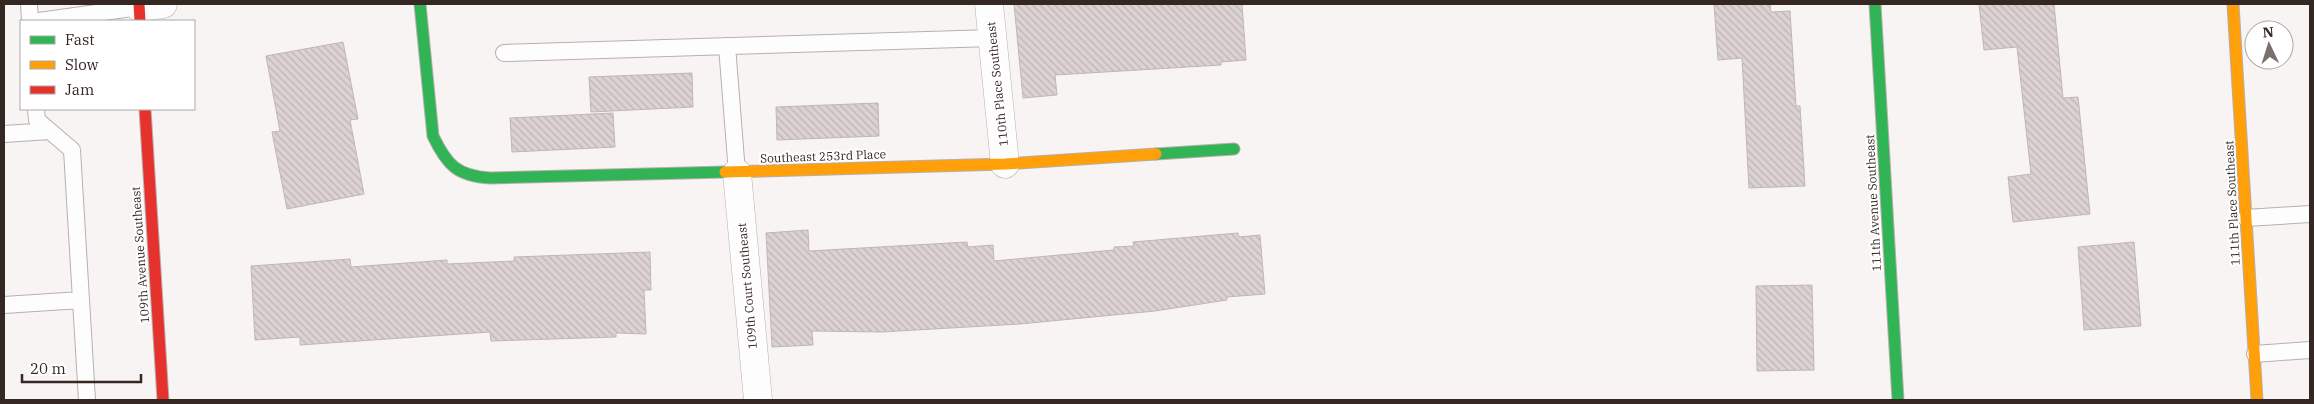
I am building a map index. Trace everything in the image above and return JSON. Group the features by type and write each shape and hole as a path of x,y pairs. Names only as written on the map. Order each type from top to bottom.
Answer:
{"street":[{"name":"Southeast 253rd Place","path":"420,4 433,136 442,157 455,171 489,178 737,173 1005,164 1234,148"},
{"name":"110th Place Southeast","path":"989,4 1005,164"},
{"name":"111th Avenue Southeast","path":"1875,4 1898,400"},
{"name":"111th Place Southeast","path":"2233,4 2257,400"},
{"name":"109th Avenue Southeast","path":"145,110 163,400"},
{"name":"109th Court Southeast","path":"737,173 758,400"}],"lane":[{"path":"29,4 30,20"},
{"path":"48,20 145,9"},
{"path":"504,54 993,38"},
{"path":"727,46 737,173"},
{"path":"36,110 37,120 72,150 87,400"},
{"path":"4,134 50,132"},
{"path":"2246,218 2310,214"},
{"path":"4,305 81,300"},
{"path":"2254,354 2310,350"}],"building":[{"path":"1014,4 1242,4 1246,60 1221,62 1221,65 1055,75 1057,95 1023,98"},
{"path":"1714,4 1770,4 1771,12 1790,11 1796,106 1800,106 1805,186 1749,188 1742,58 1718,60"},
{"path":"1979,4 2054,4 2063,98 2078,97 2090,214 2013,222 2008,177 2031,174 2017,47 1984,50"},
{"path":"343,42 358,119 350,120 364,194 287,209 272,132 280,131 266,56"},
{"path":"692,73 693,107 591,112 589,77"},
{"path":"878,103 879,136 777,140 776,107"},
{"path":"613,113 615,147 512,152 510,118"},
{"path":"808,230 809,251 967,242 968,247 993,245 994,261 1114,250 1114,247 1134,246 1133,242 1238,233 1239,237 1260,235 1265,294 1227,297 1227,300 1155,311 1020,324 882,332 812,331 813,345 772,347 766,233"},
{"path":"2134,242 2141,326 2084,330 2078,247"},
{"path":"650,252 651,290 644,290 646,334 616,333 616,337 491,341 490,332 300,345 300,337 255,340 251,266 350,259 351,267 447,260 447,264 514,261 514,257"},
{"path":"1812,285 1814,370 1757,371 1756,286"}],"traffic: fast":[{"path":"420,4 433,136 448,162 461,171 469,175 490,178 725,172"},
{"path":"1875,4 1898,400"},
{"path":"1156,154 1234,149"}],"traffic: slow":[{"path":"2233,4 2257,400"},
{"path":"725,172 1005,164 1156,154"}],"traffic: jam":[{"path":"139,4 140,20"},
{"path":"145,110 163,400"}]}
